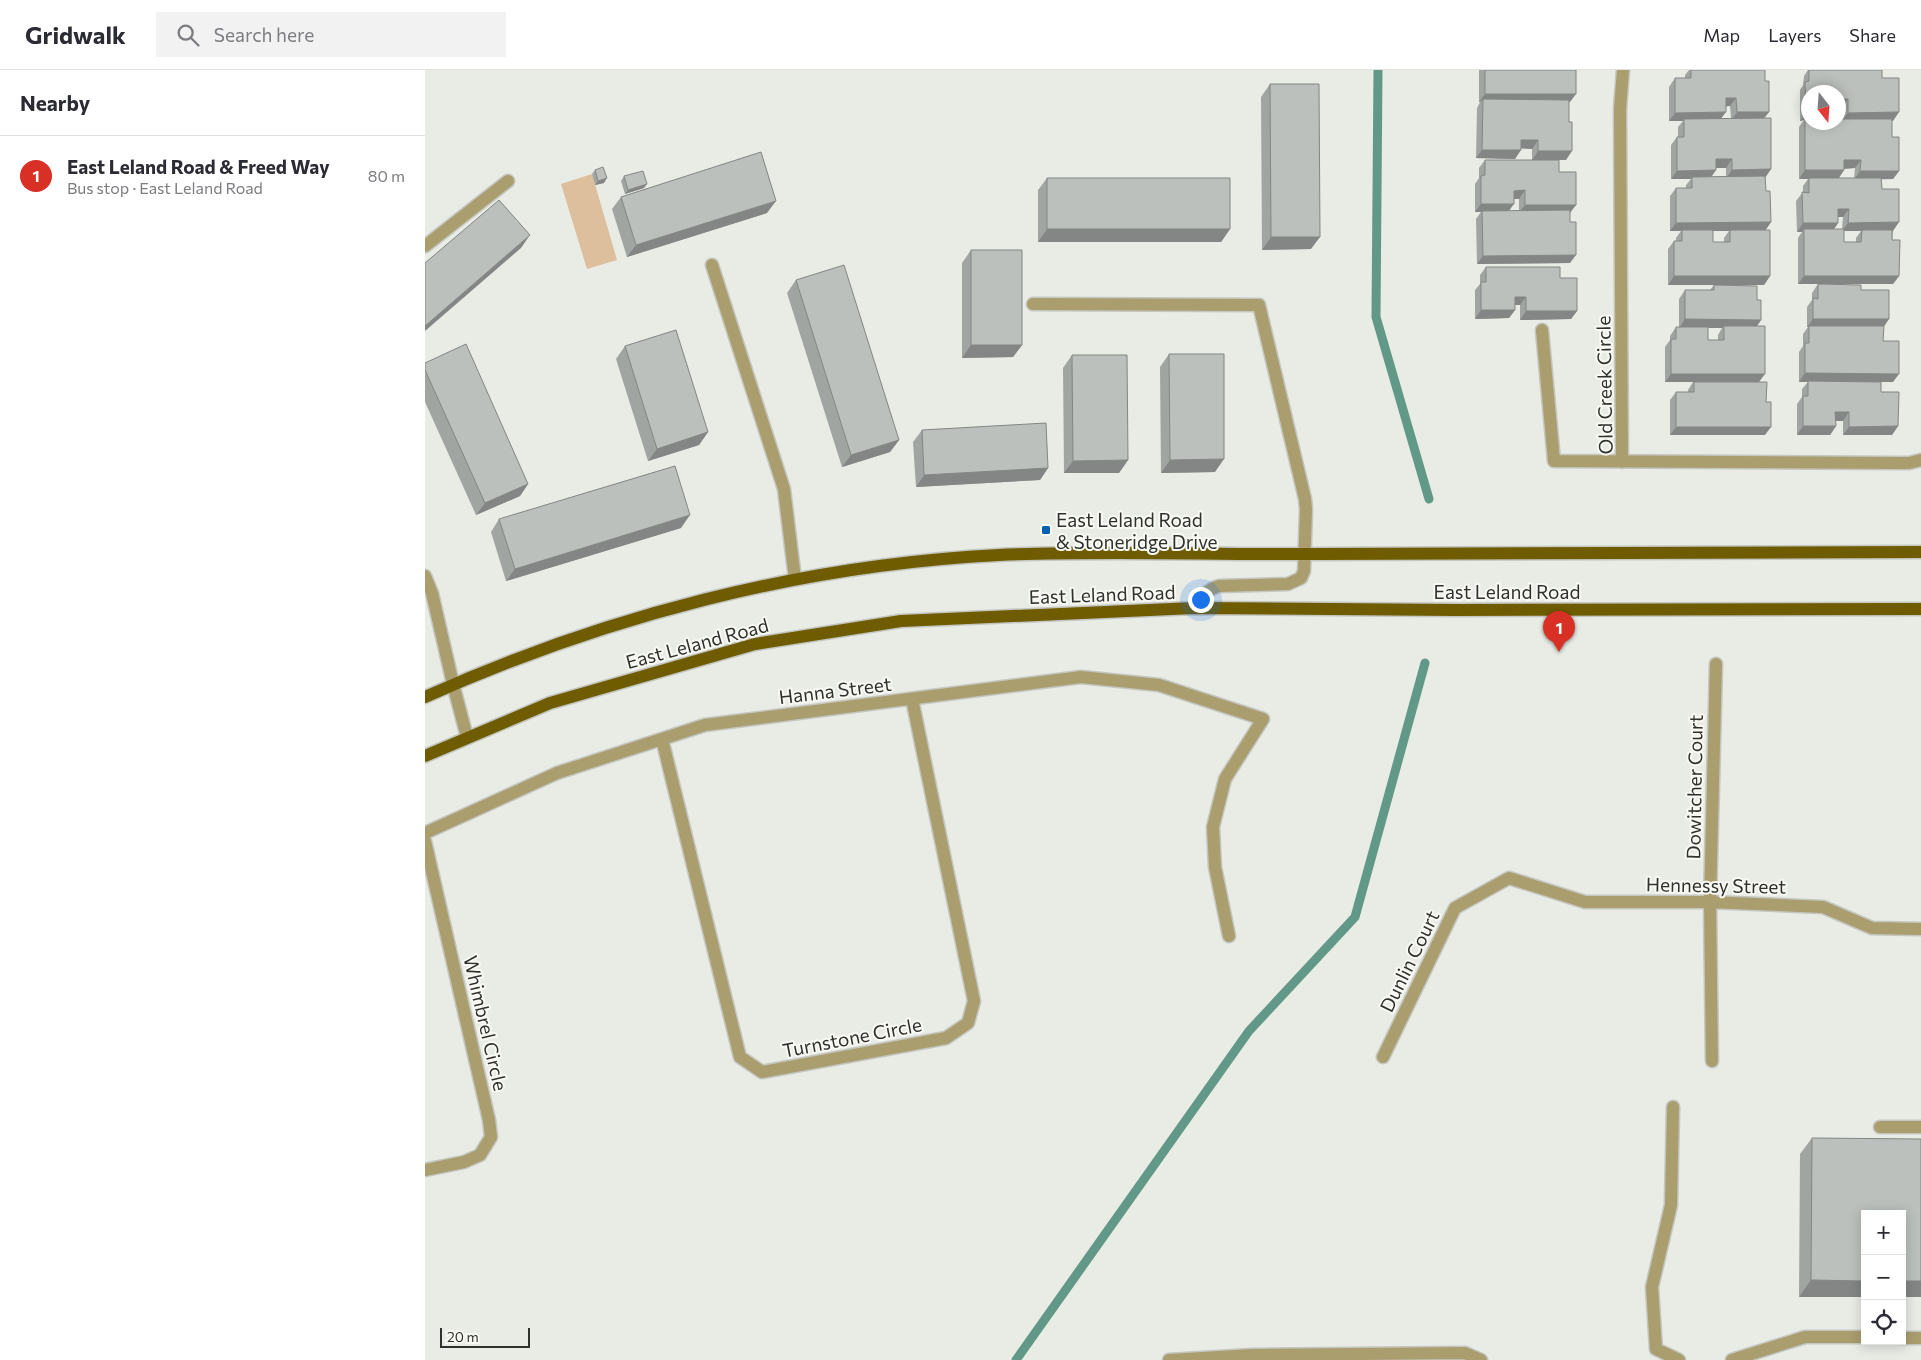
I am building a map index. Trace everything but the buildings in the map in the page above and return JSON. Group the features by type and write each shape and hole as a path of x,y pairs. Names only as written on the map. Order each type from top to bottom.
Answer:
{"main road":[{"name":"East Leland Road","path":"425,697 453,684 553,646 628,621 704,599 795,579 894,564 998,555 1096,553 1305,555 1921,552"},
{"name":"East Leland Road","path":"425,756 549,702 755,644 901,621 1193,608 1445,610 1921,609"}],"street":[{"name":"Old Creek Circle","path":"1623,70 1620,109 1621,462 1909,463 1921,460"},
{"path":"425,246 508,182"},
{"path":"712,265 784,489 795,579"},
{"path":"1033,304 1259,305 1305,499 1304,571 1301,578 1279,585 1219,586 1206,592 1193,608"},
{"path":"1542,330 1554,461 1621,462"},
{"path":"425,576 433,593 467,737"},
{"name":"Dowitcher Court","path":"1712,1061 1710,902 1716,664"},
{"name":"Hanna Street","path":"425,833 557,773 705,726 1081,677 1159,684 1263,719 1225,778 1213,828 1215,867 1229,936"},
{"name":"Turnstone Circle","path":"662,739 740,1057 762,1072 946,1038 968,1023 974,1001 912,699"},
{"name":"Whimbrel Circle","path":"425,842 487,1111 491,1137 480,1155 464,1162 425,1170"},
{"name":"Hennessy Street","path":"1509,878 1585,902 1710,902 1823,907 1872,928 1921,930"},
{"name":"Dunlin Court","path":"1383,1057 1455,908 1509,878"},
{"path":"1673,1107 1671,1205 1652,1287 1656,1349 1679,1360"},
{"path":"1880,1127 1921,1127"},
{"path":"1732,1360 1805,1337 1861,1337"},
{"path":"1906,1338 1921,1338"},
{"path":"1169,1360 1252,1356 1465,1353 1481,1360"}],"shaded area":[{"path":"592,174 617,260 587,269 561,184"}],"waterway":[{"path":"1378,70 1376,317 1429,499"},
{"path":"1016,1360 1249,1031 1355,917 1425,663"}],"place":[{"name":"East Leland Road & Stoneridge Drive","path":"1046,530"},
{"name":"East Leland Road & Freed Way","path":"1559,652"}]}
